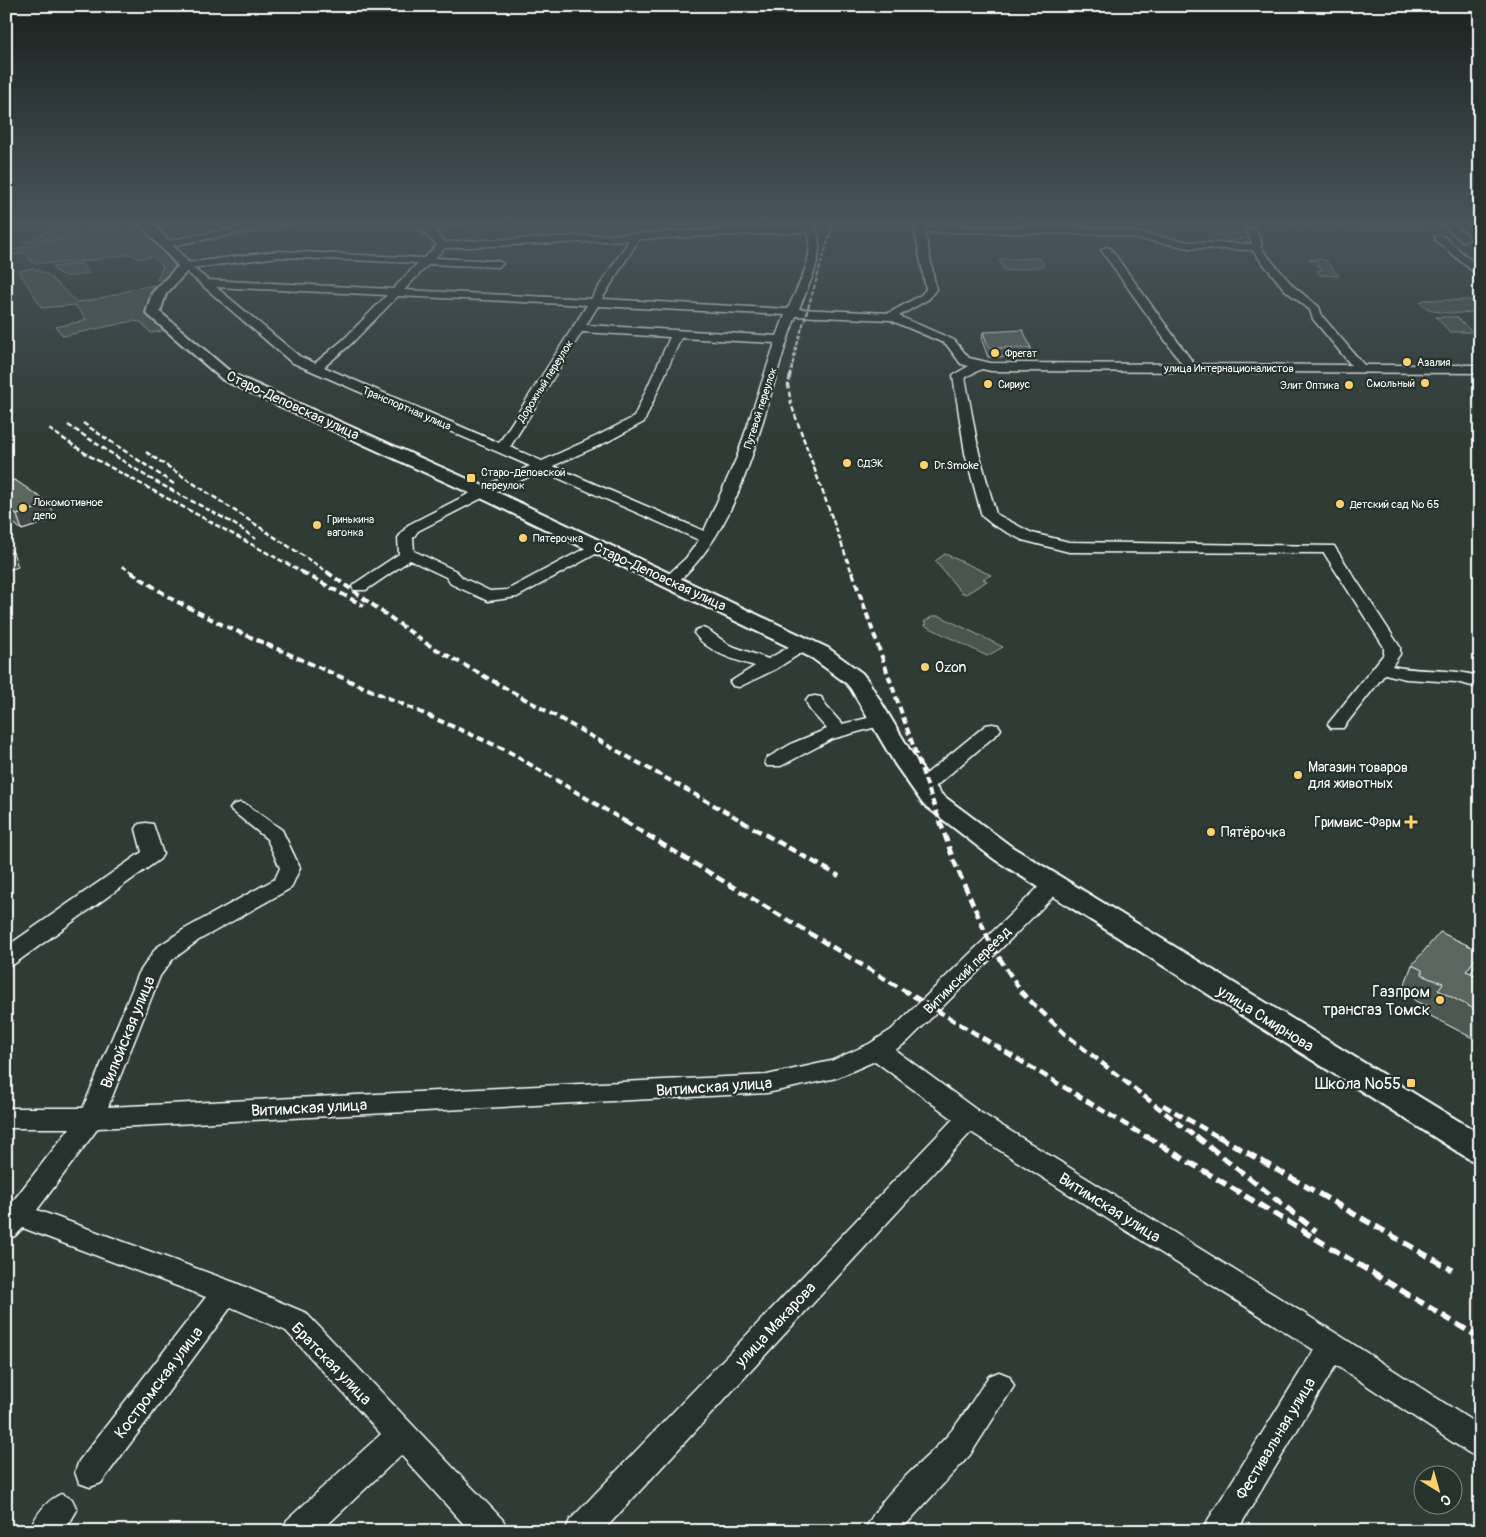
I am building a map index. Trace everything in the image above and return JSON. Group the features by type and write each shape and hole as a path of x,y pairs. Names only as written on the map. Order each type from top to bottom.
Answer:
{"main road":[{"name":"Старо-Деповская улица","path":"160,293 153,304 153,313 214,368 228,377 482,492 820,653 854,678 932,799 1003,853 1053,885"},
{"name":"улица Смирнова","path":"1053,885 1480,1150"}],"street":[{"name":"Транспортная улица","path":"215,293 281,349 314,368 708,538"},
{"path":"314,368 347,342 397,293"},
{"path":"411,293 791,314 892,317 950,342 966,361 978,366"},
{"name":"Дорожный переулок","path":"502,449 600,293"},
{"name":"Путевой переулок","path":"669,581 696,558 708,538 747,450 799,293"},
{"path":"892,317 925,297 928,293"},
{"path":"1137,293 1191,368"},
{"path":"1295,293 1315,309 1317,317 1361,369"},
{"path":"578,328 782,340"},
{"path":"360,588 404,557 407,552 405,538 413,528 482,492 602,439 638,419 677,334"},
{"path":"978,366 959,375 972,453 989,516 1025,537 1046,544 1069,547 1328,549 1392,647 1392,654 1337,724"},
{"name":"улица Интернационалистов","path":"978,366 1480,369"},
{"path":"407,552 451,574 457,581 488,596 511,594 598,547"},
{"path":"702,633 704,637 727,650 770,665"},
{"path":"740,682 804,646"},
{"path":"1381,668 1397,674 1466,677 1480,683"},
{"path":"815,701 816,706 838,730"},
{"path":"774,762 815,738 838,730 881,720"},
{"path":"925,789 927,783 992,729"},
{"name":"Вилюйская улица","path":"13,1222 92,1118 150,973 164,954 191,935 284,883 290,868 275,835 240,809"},
{"path":"6,958 153,854 146,829"},
{"name":"Витимский переезд","path":"877,1050 900,1036 1053,885"},
{"name":"Витимская улица","path":"6,1118 92,1118 768,1084 836,1069 877,1050 969,1118 1332,1346 1480,1443"},
{"name":"улица Макарова","path":"581,1531 969,1118"},
{"name":"Братская улица","path":"13,1222 226,1292 296,1322 492,1531"},
{"name":"Костромская улица","path":"90,1472 226,1292"},
{"name":"Фестивальная улица","path":"1219,1531 1332,1346"},
{"path":"881,1531 897,1509 959,1445 999,1386"},
{"path":"298,1531 401,1435"}],"shaded area":[{"path":"33,293 67,293 77,302 99,299 122,293 158,293 149,305 167,330 151,333 141,322 133,321 63,336 56,327 87,320 75,305 42,308"},
{"path":"1424,300 1480,300 1480,312 1440,312 1426,307 1420,302"},
{"path":"1436,317 1457,317 1472,332 1450,332"},
{"path":"945,554 991,575 983,579 987,581 966,594 961,592 935,561"},
{"path":"933,616 940,616 1003,647 987,656 924,625 927,624 924,622"}],"building":[{"path":"1023,330 1031,348 989,348 983,332"},
{"path":"15,480 50,504 17,515 6,506 6,482"},
{"path":"6,545 13,552 6,554"},
{"path":"1440,932 1480,951 1466,971 1480,977 1480,1012 1438,990 1443,983 1428,978 1422,974 1422,970 1412,965"}],"railway":[{"path":"790,377 796,348 813,293"},
{"path":"790,376 788,385 791,404 852,573"},
{"path":"83,423 174,484"},
{"path":"68,425 149,478 231,522 256,539"},
{"path":"49,429 88,455 304,573"},
{"path":"146,452 329,573"},
{"path":"122,566 133,573"},
{"path":"131,572 172,599 223,625 506,750 626,822"},
{"path":"302,572 364,606"},
{"path":"327,572 427,644 744,822"},
{"path":"852,572 940,822"},
{"path":"624,821 1148,1138"},
{"path":"741,821 839,876"},
{"path":"940,821 953,859 991,945 1022,993 1065,1034 1197,1138"},
{"path":"1163,1105 1220,1138"},
{"path":"1146,1136 1480,1338"},
{"path":"1196,1136 1316,1231"},
{"path":"1218,1136 1452,1270"}],"place":[{"name":"Фрегат","path":"995,353"},
{"name":"Азалия","path":"1407,362"},
{"name":"Смольный","path":"1425,383"},
{"name":"Сириус","path":"988,384"},
{"name":"Элит Оптика","path":"1349,385"},
{"name":"СДЭК","path":"847,463"},
{"name":"Dr.Smoke","path":"924,465"},
{"name":"Старо-Деповской переулок","path":"471,478"},
{"name":"Детский сад № 65","path":"1340,504"},
{"name":"Локомотивное депо","path":"23,508"},
{"name":"Гринькина вагонка","path":"317,525"},
{"name":"Пятерочка","path":"523,538"},
{"name":"Ozon","path":"925,667"},
{"name":"Магазин товаров для животных","path":"1298,775"},
{"name":"Гримвис-Фарм","path":"1411,822"},
{"name":"Пятёрочка","path":"1211,832"},
{"name":"Газпром трансгаз Томск","path":"1440,1000"},
{"name":"Школа №55","path":"1411,1083"}]}
